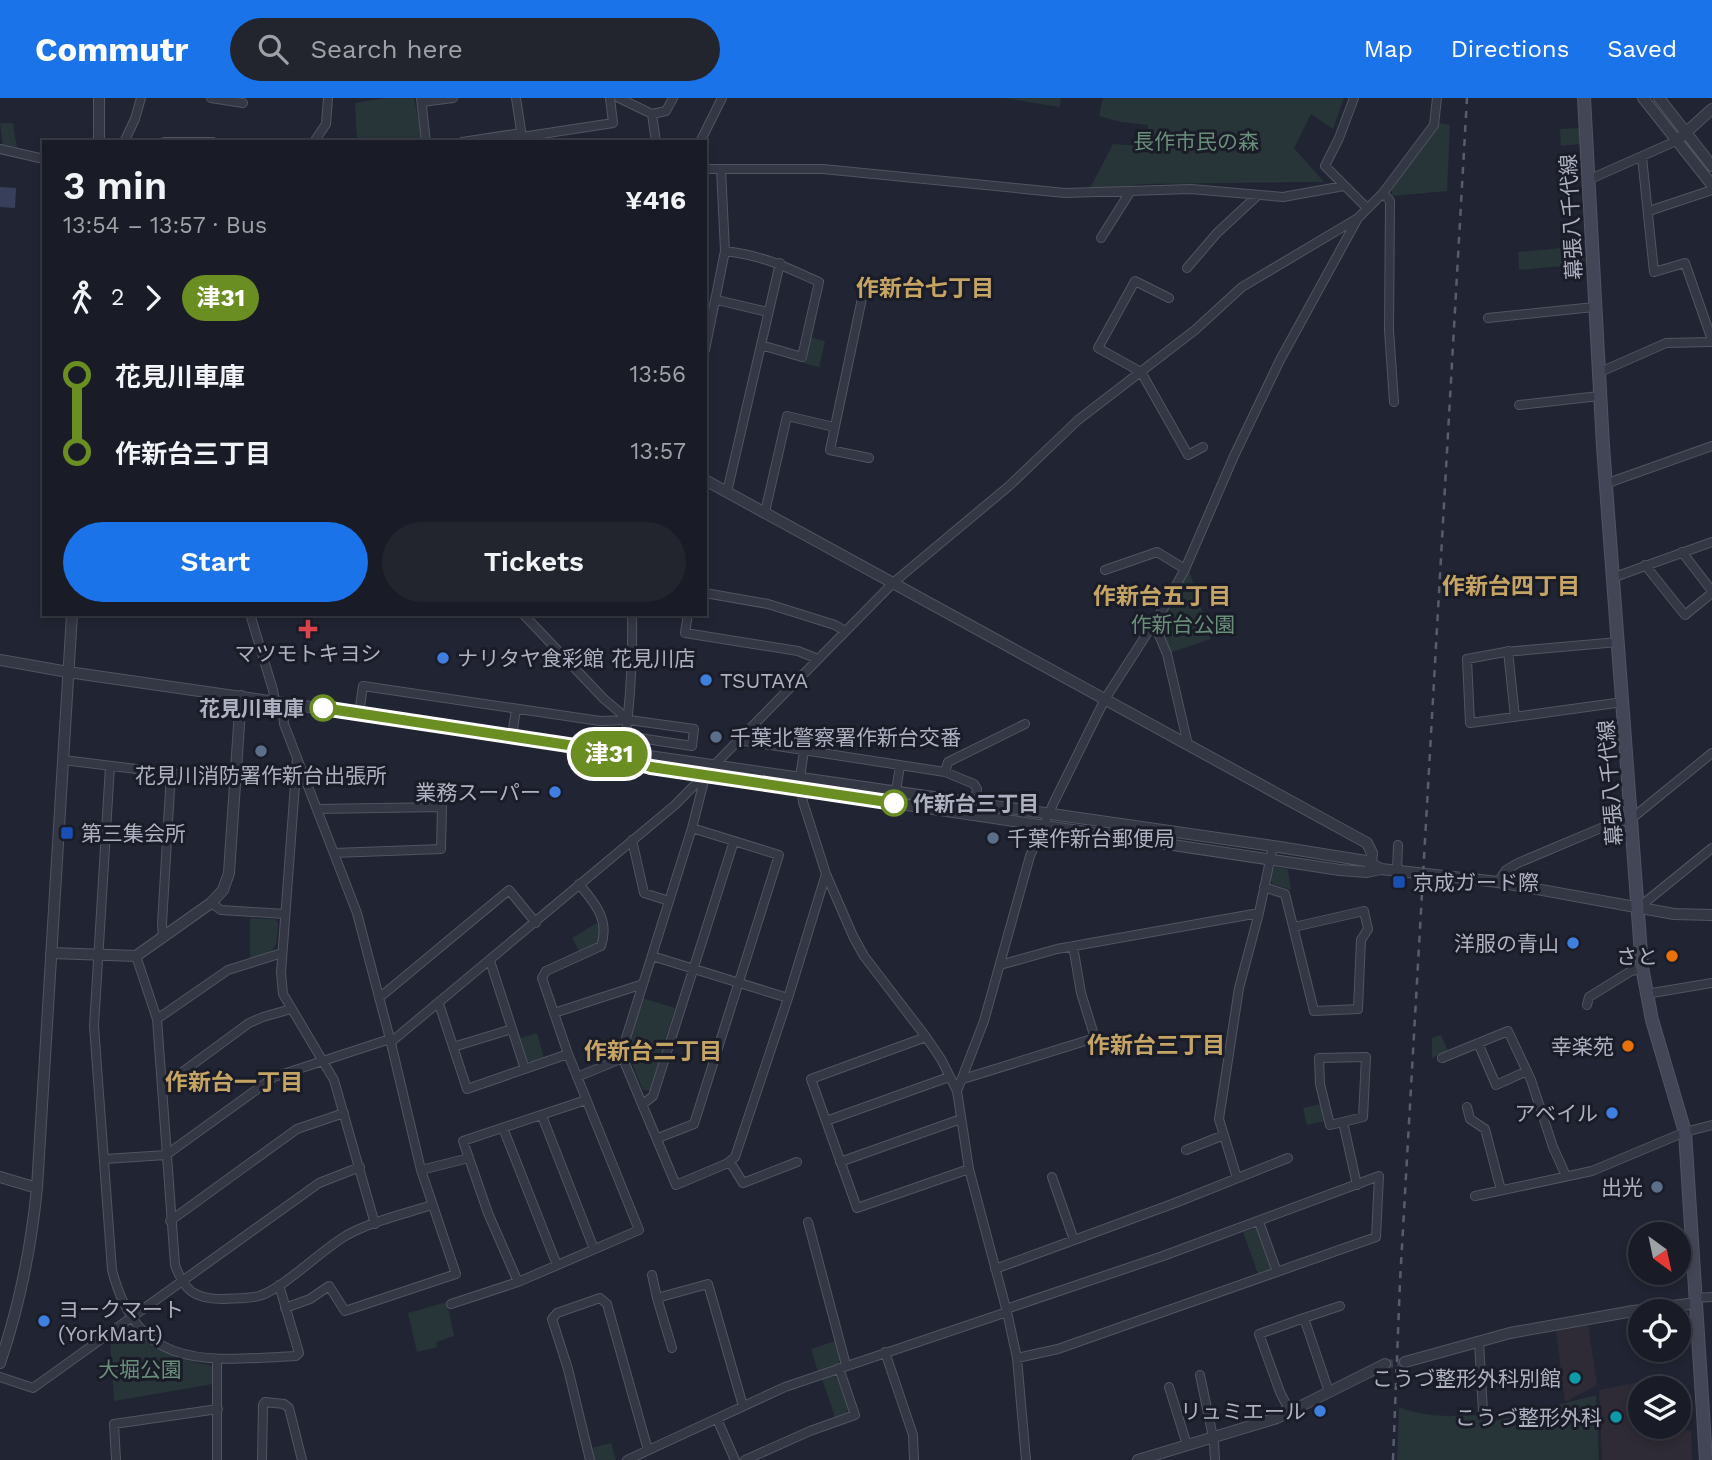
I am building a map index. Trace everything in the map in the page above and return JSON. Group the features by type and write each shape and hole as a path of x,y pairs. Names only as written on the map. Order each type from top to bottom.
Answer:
{"main road":[{"name":"幕張八千代線","path":"1584,98 1605,484 1643,969 1646,994 1685,1132 1696,1300 1707,1388 1706,1460"}],"street":[{"path":"99,98 99,140"},
{"path":"125,140 141,98"},
{"path":"211,98 243,103"},
{"path":"315,140 326,124 328,98"},
{"path":"426,140 421,100 453,98"},
{"path":"516,98 522,137"},
{"path":"486,140 613,123 610,98"},
{"path":"621,98 652,114 666,111 673,98"},
{"path":"701,140 722,98"},
{"path":"1354,98 1325,166 1367,208"},
{"path":"957,1091 984,1021 1030,856 1049,813 1105,699 1185,569 1234,456 1280,360 1358,218 1382,193 1434,125 1437,98"},
{"path":"1643,98 1712,187 1649,211"},
{"path":"1659,98 1712,166"},
{"path":"1588,180 1676,141 1712,109"},
{"path":"652,114 656,140"},
{"path":"0,149 42,159"},
{"path":"1598,373 1666,343 1712,341 1685,263 1654,272 1642,157"},
{"path":"707,169 823,169 969,181 1065,193 1191,189 1283,197 1344,186"},
{"path":"707,342 725,251 721,169"},
{"path":"1101,239 1130,192"},
{"path":"1382,193 1390,201 1389,330 1394,402"},
{"path":"1187,268 1217,233 1258,195"},
{"path":"105,1159 166,1155 274,1077 391,1041 439,1004 675,805 894,582 1017,479 1078,420 1195,330 1242,287 1358,218"},
{"path":"725,251 754,255 780,263 819,282 802,357 761,345"},
{"path":"727,492 780,263"},
{"path":"1169,298 1135,281 1098,348 1141,372 1188,455 1203,447"},
{"path":"869,458 830,450 865,284 889,288"},
{"path":"717,299 768,312"},
{"path":"1488,318 1594,307"},
{"path":"1519,405 1600,396"},
{"path":"765,512 787,416 834,427"},
{"path":"1605,484 1712,446"},
{"path":"707,481 1367,843 1376,866"},
{"path":"1612,578 1712,542"},
{"path":"1105,570 1157,552 1185,569"},
{"path":"1645,565 1685,615 1712,592 1682,552"},
{"path":"707,593 768,604 835,625 845,631"},
{"path":"0,1363 20,1300 29,1256 37,1188 72,616"},
{"path":"251,616 284,724 357,913 421,1170 456,1274 345,1311 329,1286 310,1299 285,1308"},
{"path":"525,616 604,699 629,720"},
{"path":"623,756 629,720 632,616"},
{"path":"688,616 685,634 798,651 818,660"},
{"path":"1154,623 1167,654 1188,744"},
{"path":"1618,642 1508,652 1467,659 1470,723 1623,702"},
{"path":"1508,652 1515,717"},
{"path":"0,660 512,736 623,756 716,765 1273,846 1366,861 1397,871 1497,882 1674,914 1712,915"},
{"path":"359,713 363,686 600,721 629,720 694,729 692,746 626,736"},
{"path":"51,953 136,956 211,903 223,890 229,873 241,696"},
{"path":"512,736 516,709"},
{"path":"946,772 948,762 1025,724"},
{"path":"738,740 946,772 974,784 977,789 975,802"},
{"path":"804,751 800,777 803,802 825,874 864,956 926,1037 957,1091 969,1169 1017,1358 1026,1460"},
{"path":"1497,882 1506,870 1518,863 1601,828 1631,819 1712,753"},
{"path":"623,756 651,767 1270,859 1367,872 1376,866"},
{"path":"297,758 281,983 291,1009 334,1080 375,1224"},
{"path":"63,760 235,781"},
{"path":"110,766 94,1026 112,1270 117,1290 132,1319 161,1345 185,1356 217,1360 296,1356 299,1353 279,1285"},
{"path":"894,803 900,766"},
{"path":"163,938 171,773"},
{"path":"706,775 621,1054 676,1185 730,1162 745,1131 825,874"},
{"path":"317,809 442,807 441,849 334,853"},
{"path":"658,1138 694,1124 779,855 692,828"},
{"path":"632,840 644,892 669,901"},
{"path":"643,1104 653,1096 734,841"},
{"path":"1397,871 1398,845"},
{"path":"1237,1178 1219,1119 1237,1002 1273,846"},
{"path":"1638,908 1711,852"},
{"path":"451,1304 518,1282 639,1230 568,1054 542,978 546,971 601,946 605,935 598,906 579,884"},
{"path":"1264,887 1285,894 1314,1011 1358,1009 1361,940 1367,929 1363,911 1294,927"},
{"path":"379,998 509,890 536,923"},
{"path":"211,903 221,910 285,914"},
{"path":"1000,965 1073,946 1259,912"},
{"path":"963,1079 1095,1038 1081,993 1073,946"},
{"path":"157,1019 228,970 282,953"},
{"path":"136,956 157,1019 174,1265 182,1283 194,1294 212,1299 260,1296 279,1285 325,1249 359,1229 432,1205"},
{"path":"652,956 788,998"},
{"path":"490,961 525,1069"},
{"path":"1587,1005 1589,997 1631,971 1643,969"},
{"path":"1646,994 1712,983"},
{"path":"554,1013 643,984"},
{"path":"439,1004 467,1089 568,1054"},
{"path":"162,1087 249,1023 291,1009"},
{"path":"453,1047 512,1029"},
{"path":"1442,1058 1508,1031 1527,1070 1553,1147 1566,1176"},
{"path":"926,1037 811,1079 857,1208 969,1169"},
{"path":"1478,1043 1496,1085 1527,1070"},
{"path":"1366,1057 1363,1117 1343,1122 1330,1125 1320,1084 1319,1058 1366,1057"},
{"path":"577,1077 623,1058"},
{"path":"826,1121 949,1077"},
{"path":"518,1282 488,1213 463,1141 586,1100"},
{"path":"1467,1107 1470,1119 1485,1129 1501,1190"},
{"path":"170,1221 297,1129 344,1113"},
{"path":"542,1116 594,1249"},
{"path":"841,1161 961,1119"},
{"path":"1343,1122 1357,1185"},
{"path":"1475,1196 1592,1171 1685,1132 1712,1125"},
{"path":"503,1128 556,1265"},
{"path":"1186,1150 1224,1135"},
{"path":"421,1170 469,1158"},
{"path":"995,1269 1288,1158"},
{"path":"730,1162 743,1183 797,1162"},
{"path":"0,1377 33,1388 325,1178 360,1167"},
{"path":"0,1177 37,1188"},
{"path":"1052,1177 1074,1240"},
{"path":"627,1460 785,1387 1259,1222 1378,1177 1376,1237 1058,1349 1017,1358"},
{"path":"745,1460 810,1431 855,1415 808,1222"},
{"path":"1259,1222 1277,1272"},
{"path":"652,1275 671,1348"},
{"path":"657,1298 708,1284 743,1406"},
{"path":"1405,1362 1410,1363 1510,1333 1712,1297"},
{"path":"590,1460 552,1319 557,1313 600,1298 607,1304 648,1450"},
{"path":"1290,1412 1259,1334 1339,1306"},
{"path":"1304,1318 1329,1392"},
{"path":"1479,1342 1483,1412"},
{"path":"885,1352 913,1434 914,1460"},
{"path":"217,1360 217,1460"},
{"path":"1138,1460 1267,1422 1385,1364"},
{"path":"1200,1375 1214,1438 1215,1460"},
{"path":"1169,1387 1187,1445"},
{"path":"262,1460 265,1402 284,1404 289,1408 302,1460"},
{"path":"116,1460 114,1424 218,1409"},
{"path":"717,1419 735,1460"}],"shaded area":[{"path":"1588,1325 1597,1385 1565,1402 1556,1330"},
{"path":"1628,1384 1628,1439 1691,1439 1691,1430 1692,1460 1602,1460 1599,1390"}],"green space":[{"path":"386,98 414,98 423,140 357,140 355,103"},
{"path":"1003,98 1061,98 1060,107"},
{"name":"長作市民の森","path":"1103,98 1344,98 1333,129 1311,114 1294,148 1324,182 1142,184 1088,192 1113,144 1144,146 1148,125 1099,116"},
{"path":"0,123 13,123 17,149 3,147"},
{"path":"1438,123 1450,125 1447,191 1392,196 1392,189"},
{"path":"1579,128 1580,144 1561,146 1560,129"},
{"path":"1583,246 1585,264 1519,270 1518,252"},
{"path":"809,337 825,341 819,367 803,363"},
{"name":"作新台公園","path":"1189,570 1211,639 1169,653 1159,620"},
{"path":"1276,867 1288,869 1291,890 1273,884 1271,870"},
{"path":"250,918 275,919 278,923 274,948 250,959"},
{"path":"597,923 599,939 579,951 572,938"},
{"path":"642,998 675,1008 650,1090 643,1090 627,1046"},
{"path":"537,1033 544,1058 532,1063 527,1060 520,1038"},
{"path":"1441,1035 1448,1051 1432,1058 1432,1038"},
{"path":"1321,1104 1325,1121 1307,1125 1303,1108"},
{"path":"1256,1228 1271,1267 1258,1274 1243,1232"},
{"path":"447,1302 454,1336 436,1342 437,1347 417,1352 408,1313"},
{"name":"大堀公園","path":"133,1327 150,1342 168,1352 213,1367 213,1384 114,1401 110,1341"},
{"path":"835,1341 840,1359 837,1365 818,1372 811,1349"},
{"path":"833,1375 837,1378 848,1409 846,1413 835,1417 822,1379"},
{"path":"1596,1395 1599,1460 1397,1460 1399,1407 1429,1415 1479,1415 1484,1424"},
{"path":"611,1443 616,1460 594,1460 591,1448"}],"water":[{"path":"0,187 16,188 15,208 0,207"}],"tunnel":[{"path":"1385,1364 1405,1362"}],"railway":[{"path":"1393,1460 1400,1282 1467,98"}],"bus line":[{"name":"津31","path":"323,708 588,748 651,767 894,803"}],"place":[{"name":"マツモトキヨシ","path":"308,629"},
{"name":"ナリタヤ食彩館 花見川店","path":"443,658"},
{"name":"TSUTAYA","path":"706,680"},
{"name":"花見川車庫","path":"323,708"},
{"name":"千葉北警察署作新台交番","path":"716,737"},
{"name":"花見川消防署作新台出張所","path":"261,751"},
{"name":"業務スーパー","path":"555,792"},
{"name":"作新台三丁目","path":"894,803"},
{"name":"第三集会所","path":"67,833"},
{"name":"千葉作新台郵便局","path":"993,838"},
{"name":"京成ガード際","path":"1399,882"},
{"name":"洋服の青山","path":"1573,943"},
{"name":"さと","path":"1672,956"},
{"name":"幸楽苑","path":"1628,1046"},
{"name":"アベイル","path":"1612,1113"},
{"name":"出光","path":"1657,1187"},
{"name":"ヨークマート (YorkMart)","path":"44,1321"},
{"name":"こうづ整形外科別館","path":"1575,1378"},
{"name":"リュミエール","path":"1320,1411"},
{"name":"こうづ整形外科","path":"1616,1417"}],"district":[{"name":"作新台七丁目","path":"925,288"},
{"name":"作新台四丁目","path":"1511,586"},
{"name":"作新台五丁目","path":"1162,596"},
{"name":"作新台三丁目","path":"1156,1045"},
{"name":"作新台二丁目","path":"653,1051"},
{"name":"作新台一丁目","path":"234,1082"}]}
